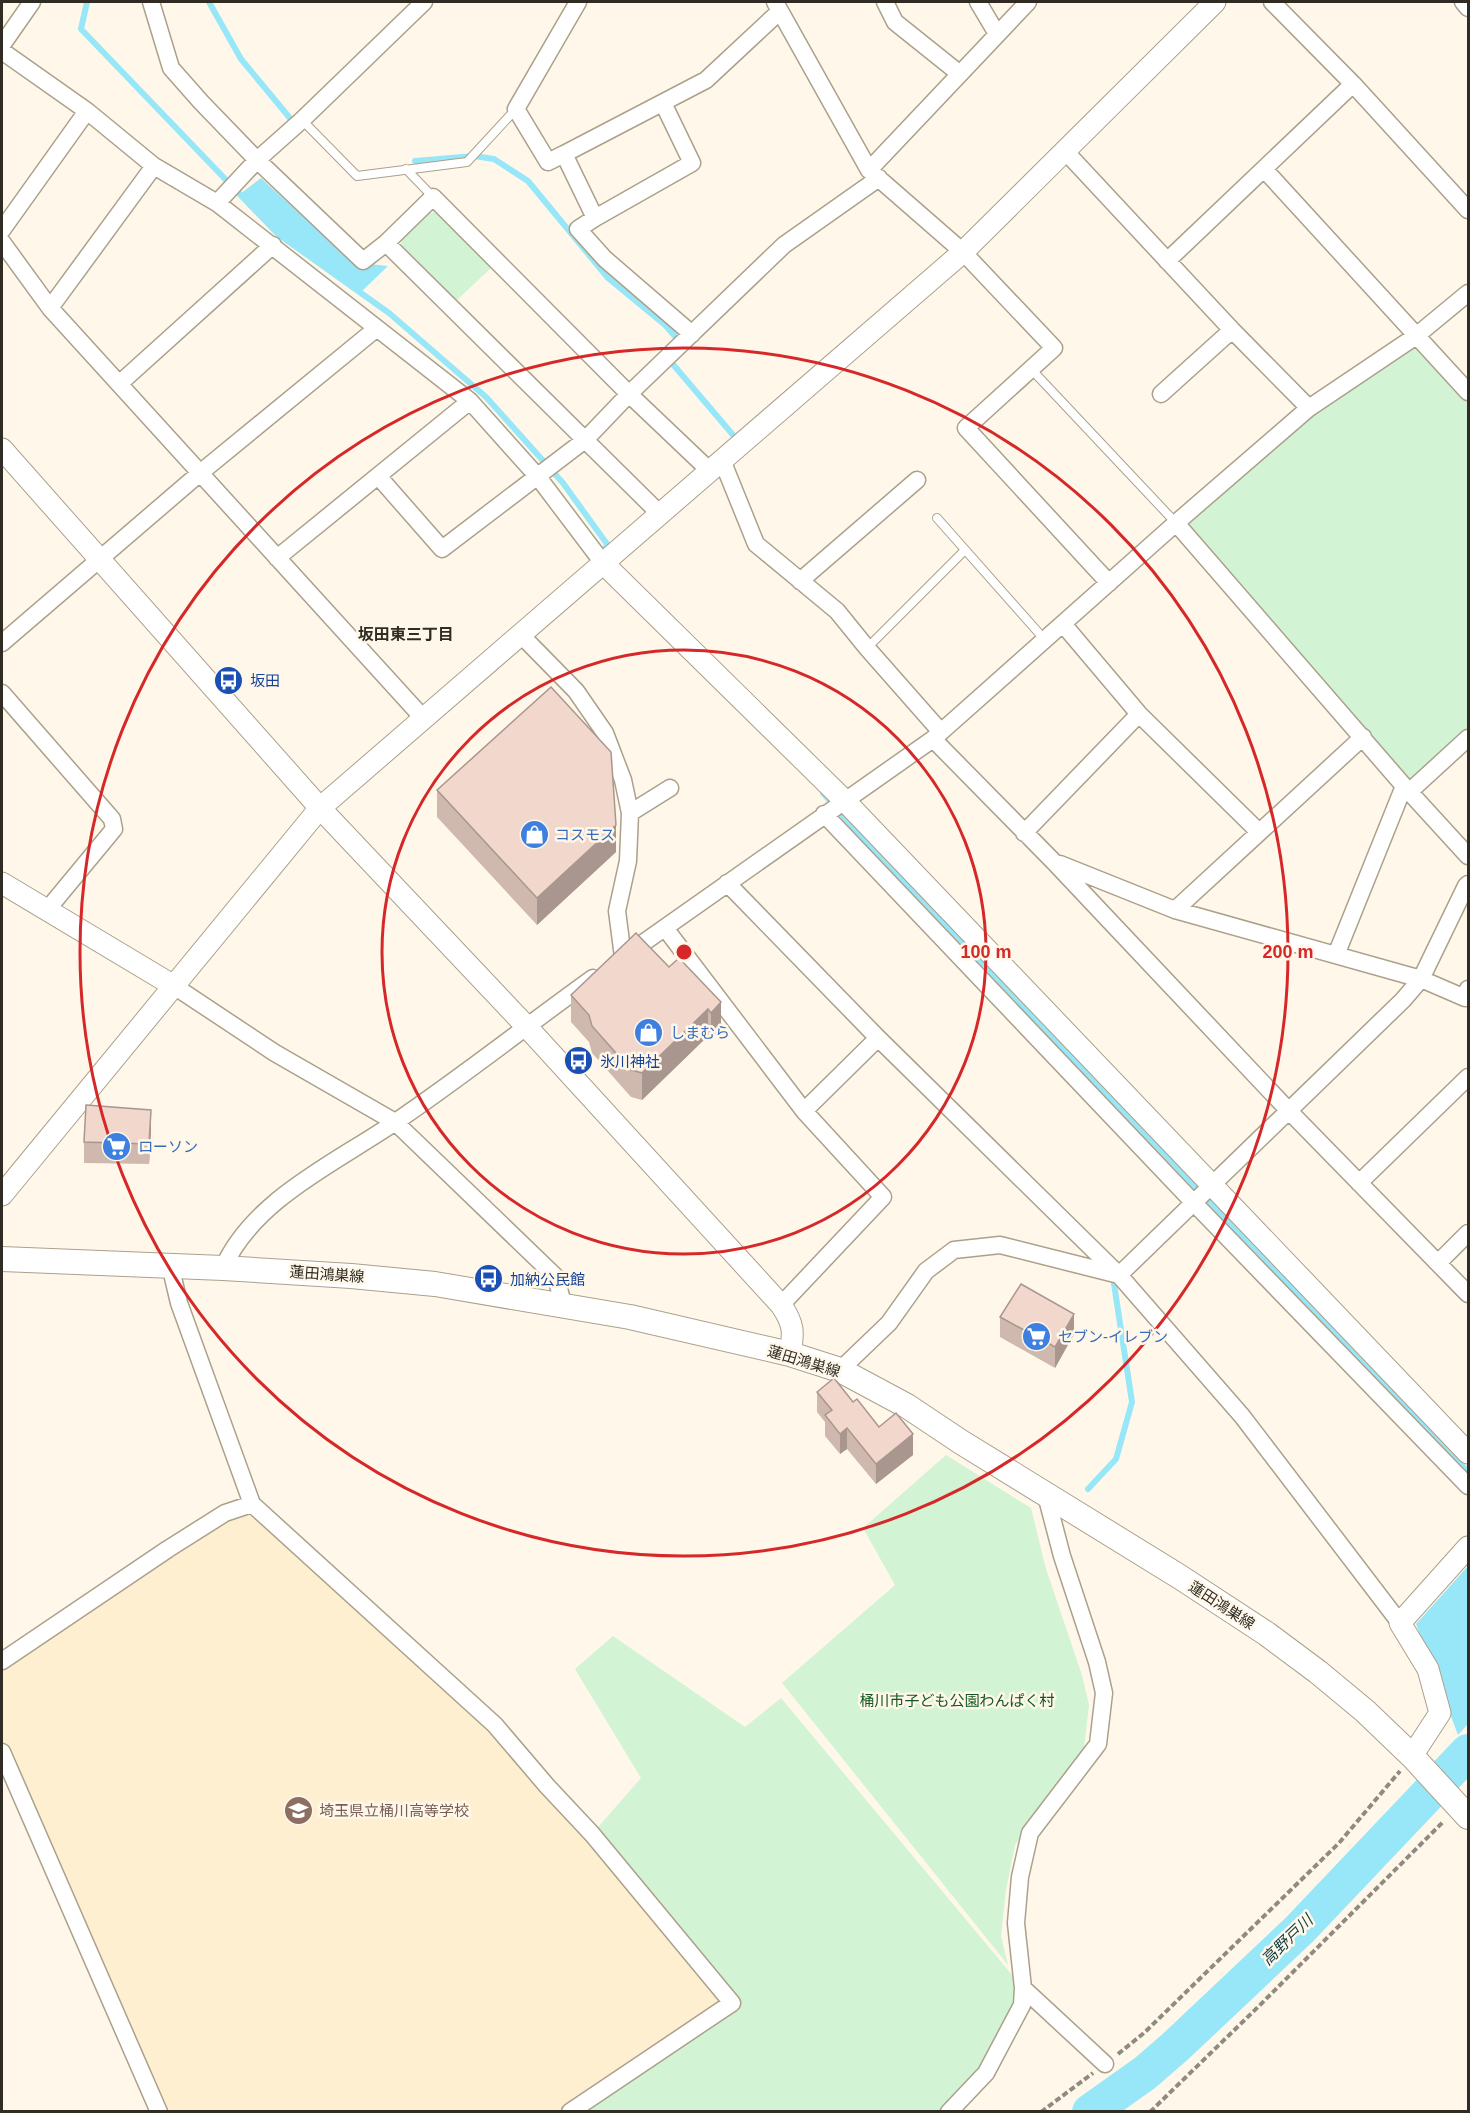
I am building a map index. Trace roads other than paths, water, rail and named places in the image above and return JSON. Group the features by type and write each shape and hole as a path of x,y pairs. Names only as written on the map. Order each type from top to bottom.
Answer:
{"main road":[{"name":"蓮田鴻巣線","path":"2,1259 223,1268 435,1284 630,1317 790,1354 840,1370 907,1407 1180,1577 1267,1634 1349,1698 1466,1806"}],"street":[{"path":"2,45 32,2"},
{"path":"151,2 171,68 257,160 363,261 386,243 433,197 629,394 716,466 756,544 837,611 937,736 1024,833 1289,1111 1468,1294"},
{"path":"218,203 257,160 302,120 424,2"},
{"path":"578,2 516,109 548,162 706,80 778,6 874,174 963,252 1053,348 966,428 1109,583"},
{"path":"885,2 895,22 960,74"},
{"path":"978,2 997,34"},
{"path":"378,476 442,549 585,440 629,394 784,245 874,174 960,74 1028,2"},
{"path":"2,1195 320,808 963,252 1215,2"},
{"path":"1272,2 1353,84 1468,210"},
{"path":"1462,2 1468,8"},
{"path":"2,51 87,111 154,166 218,203 470,401 538,477 603,563 844,800 1468,1453"},
{"path":"1167,261 1353,84"},
{"path":"663,103 692,163 578,229 605,259 692,334"},
{"path":"2,230 87,111"},
{"path":"1065,151 1232,330 1310,408"},
{"path":"564,154 595,218"},
{"path":"50,308 154,166"},
{"path":"1264,169 1468,392"},
{"path":"2,242 50,308 424,718"},
{"path":"386,243 660,514"},
{"path":"119,384 273,245"},
{"path":"223,1268 230,1252 259,1215 309,1178 395,1122 526,1026 937,736 1176,523 1310,408 1416,336 1468,292"},
{"path":"2,643 200,473 377,328"},
{"path":"1161,394 1232,330"},
{"path":"277,558 470,401"},
{"path":"2,449 320,808 526,1026 781,1305 792,1327 790,1354"},
{"path":"800,581 917,480"},
{"path":"1176,523 1468,856"},
{"path":"1063,624 1139,714 1260,832"},
{"path":"521,634 576,691 606,733 623,780 630,813 628,861 617,911 624,957"},
{"path":"2,693 112,819 114,829 47,910"},
{"path":"1024,833 1139,714"},
{"path":"1175,910 1363,737"},
{"path":"1336,955 1407,789 1468,738"},
{"path":"630,813 670,788"},
{"path":"824,814 1194,1203 1468,1486"},
{"path":"1054,862 1175,910 1421,979 1465,998 1468,989"},
{"path":"2,883 174,986 275,1053 395,1122 556,1277 563,1304"},
{"path":"728,883 879,1038 1119,1275 1242,1416 1400,1623 1428,1669 1440,1713 1412,1756"},
{"path":"1119,1275 1403,1000 1421,979 1468,884"},
{"path":"665,928 804,1111 883,1197 781,1305"},
{"path":"804,1111 879,1038"},
{"path":"1359,1183 1468,1077"},
{"path":"1438,1263 1468,1233"},
{"path":"840,1370 889,1323 926,1271 954,1250 1000,1245 1119,1275"},
{"path":"170,1265 179,1303 252,1504 495,1725 592,1834 732,2003 570,2112"},
{"path":"949,2112 986,2073 1022,2005 1023,1988 1016,1923 1020,1877 1030,1833 1098,1744 1104,1693 1097,1662 1062,1556 1046,1495"},
{"path":"2,1661 225,1513 252,1504"},
{"path":"1400,1623 1468,1547"},
{"path":"2,1752 159,2112"},
{"path":"1023,1988 1105,2064"}],"lane":[{"path":"302,120 357,176 466,162 516,109"},
{"path":"406,169 433,197"},
{"path":"1031,369 1176,523"},
{"path":"937,518 1046,640"},
{"path":"867,648 965,550"}],"water":[{"path":"261,178 353,262 388,266 361,292 281,236 240,194"},
{"path":"1468,1566 1468,1724 1458,1735 1416,1624"}],"waterway":[{"path":"87,2 81,29 278,234 389,313 486,397 563,483 607,544 603,555"},
{"path":"209,2 241,59 294,123"},
{"path":"415,161 474,156 494,159 528,181 608,278 665,325 681,343"},
{"path":"674,358 671,362 739,442"},
{"path":"823,793 862,837 1468,1472"},
{"path":"1088,1489 1116,1459 1132,1402 1114,1284 1117,1275"},
{"name":"高野戸川","path":"1090,2112 1145,2073 1175,2047 1299,1930 1468,1752"}],"place":[{"name":"坂田","path":"229,680"},
{"name":"コスモス","path":"534,834"},
{"name":"しまむら","path":"649,1032"},
{"name":"氷川神社","path":"579,1061"},
{"name":"ローソン","path":"117,1146"},
{"name":"加納公民館","path":"489,1279"},
{"name":"セブン-イレブン","path":"1037,1336"},
{"name":"埼玉県立桶川高等学校","path":"298,1810"}],"district":[{"name":"坂田東三丁目","path":"406,634"}],"park label":[{"name":"桶川市子ども公園わんぱく村","path":"957,1700"}]}
